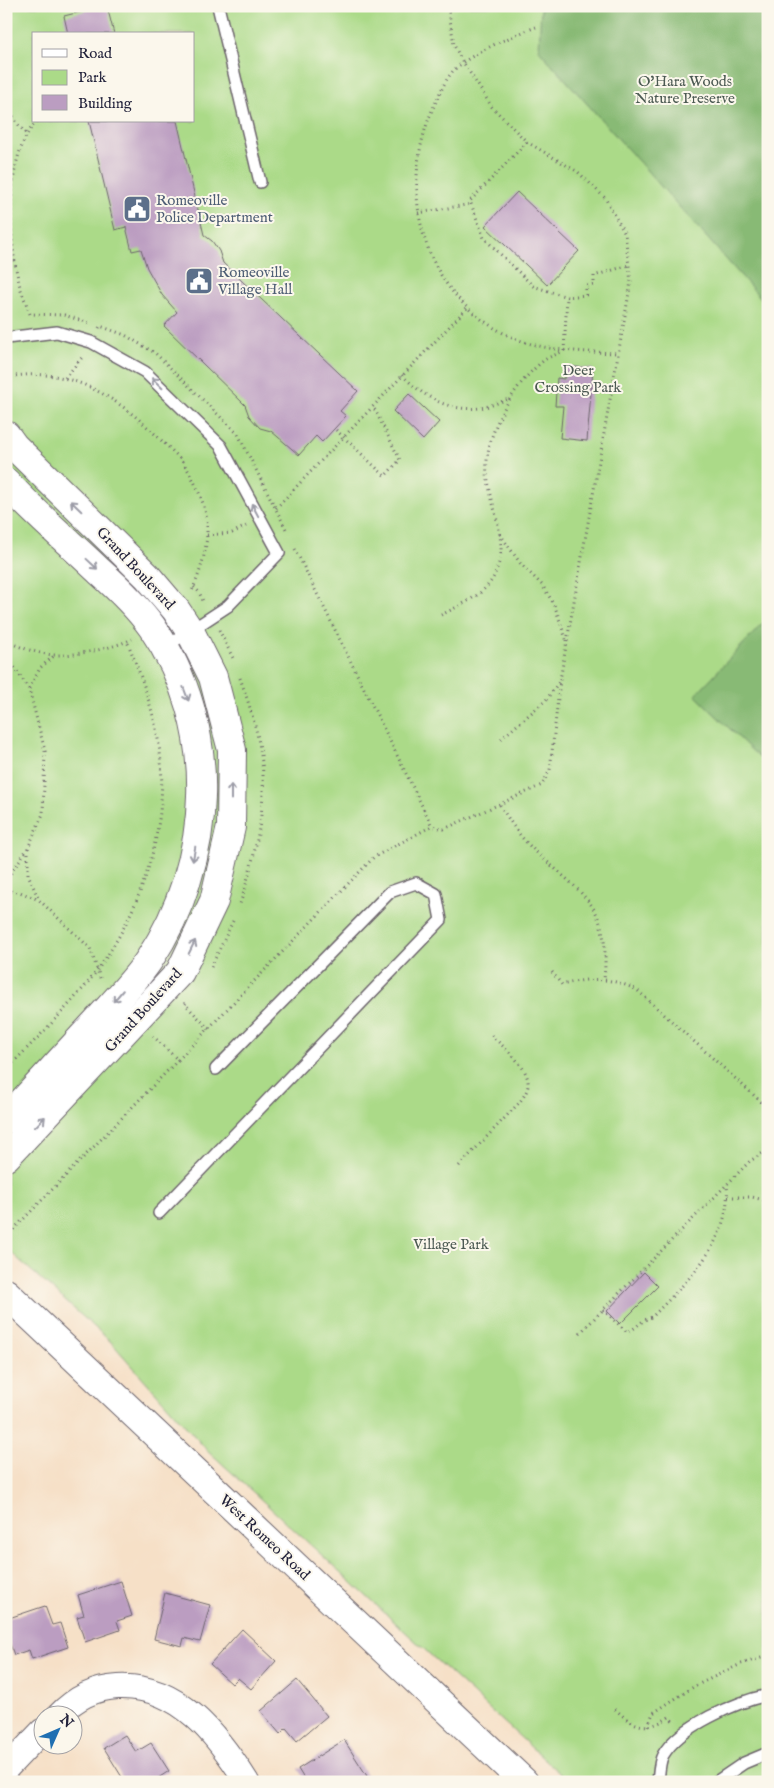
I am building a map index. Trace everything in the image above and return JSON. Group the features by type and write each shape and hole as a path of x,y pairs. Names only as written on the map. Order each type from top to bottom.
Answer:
{"street":[{"name":"Grand Boulevard","path":"6,435 14,446 147,576 183,620 213,677 232,750 231,827 214,901 180,972 6,1157"},
{"name":"Grand Boulevard","path":"6,482 129,600 158,637 173,661 190,706 201,761 201,814 192,864 172,917 148,960 115,1000 6,1118"},
{"name":"West Romeo Road","path":"6,1293 524,1782"},
{"path":"69,1706 76,1700 102,1689 131,1687 147,1689 170,1699 188,1711 210,1732 236,1764 247,1782"},
{"path":"6,1769 32,1742"}],"lane":[{"path":"218,6 260,182"},
{"path":"6,338 58,332 91,342 145,372 221,446 279,553 228,606 183,620 158,637"},
{"path":"159,1214 441,920 436,894 416,883 390,892 216,1069"},
{"path":"658,1782 662,1756 679,1736 694,1724 755,1698 768,1695"},
{"path":"716,1782 744,1763 768,1753"}],"path":[{"path":"178,1060 374,857 432,826 444,829 542,785 550,770 560,680 631,282 625,234 605,198 578,172 527,142 492,107 463,63 454,45 448,6"},
{"path":"536,27 512,36 463,63 453,71 444,86 423,135 419,155 416,192 423,234 441,275 453,292 484,321 520,340 538,347 564,351 618,353"},
{"path":"6,103 27,135"},
{"path":"36,122 20,150 12,189 11,212 18,278 30,314 64,315 100,326"},
{"path":"527,142 470,200 484,238 533,286 567,297 586,295 586,286 594,285 594,276 629,265"},
{"path":"418,213 472,204"},
{"path":"564,351 567,297"},
{"path":"289,534 276,507 468,307"},
{"path":"441,615 469,601 484,589 494,576 501,553 487,471 490,441 505,406 529,374 546,359 564,351"},
{"path":"6,377 38,374 65,378 86,385 110,398 138,418 181,460 195,485 206,513 207,535 198,578 183,620"},
{"path":"402,376 412,386 431,398 445,405 461,409 479,408 510,399"},
{"path":"336,430 385,476 400,460 373,406"},
{"path":"499,534 520,563 542,585 554,604 567,641"},
{"path":"293,544 432,826"},
{"path":"194,587 199,592 202,601"},
{"path":"6,641 26,650 56,655 88,651 127,641 158,637"},
{"path":"6,1070 89,981 107,957 125,927 139,897 153,853 161,778 158,741 149,699 127,641"},
{"path":"6,655 29,689 46,751 43,814 28,848 6,880"},
{"path":"29,689 40,668 56,655"},
{"path":"501,739 546,700 560,680"},
{"path":"500,805 512,824 531,847 582,894 596,913 603,936 606,956 604,980"},
{"path":"6,891 20,892 39,900"},
{"path":"552,972 562,985 585,979 604,980 621,982 637,990 768,1108"},
{"path":"459,1166 518,1104 525,1094 528,1082 524,1070 515,1058 491,1035"},
{"path":"580,1333 750,1161 768,1150"},
{"path":"603,1310 627,1332 633,1330 644,1319 652,1317 692,1276 715,1243 725,1219 728,1197 727,1184"},
{"path":"728,1197 752,1197 768,1201"},
{"path":"615,1709 632,1723 648,1726 653,1713 694,1686 741,1664 768,1656"}],"green space":[{"path":"6,6 768,6 768,1782 569,1782 205,1448 110,1341 6,1248"},
{"name":"O'Hara Woods Nature Preserve","path":"541,6 768,6 768,306 539,50"},
{"path":"768,618 768,766 695,695"}],"building":[{"path":"107,6 114,32 68,32 64,16"},
{"name":"Romeoville Village Hall","path":"89,122 177,122 204,235 212,241 219,251 223,263 358,391 340,411 346,416 322,442 316,436 299,455 271,431 260,428 249,416 245,405 164,326 177,312 162,295 147,268 141,249 132,251 126,227 115,230"},
{"path":"517,192 579,251 547,285 485,226"},
{"path":"565,366 593,369 587,441 560,438 563,406 555,406 557,378 564,379"},
{"path":"409,394 439,422 423,440 393,411"},
{"path":"644,1272 658,1286 620,1324 607,1311"},
{"path":"121,1581 132,1616 117,1621 120,1630 85,1642 77,1617 84,1615 78,1595"},
{"path":"165,1593 210,1605 200,1642 184,1638 182,1646 154,1639"},
{"path":"45,1606 52,1625 60,1623 68,1647 32,1659 29,1650 14,1655 6,1633 6,1619"},
{"path":"242,1629 276,1661 251,1689 238,1678 232,1684 210,1664"},
{"path":"297,1680 327,1716 297,1741 286,1728 280,1734 261,1711"},
{"path":"125,1735 136,1752 151,1743 169,1771 152,1782 125,1782 104,1748"},
{"path":"344,1740 367,1776 358,1782 328,1782 327,1780 323,1782 306,1782 298,1769"}],"place":[{"name":"Romeoville Police Department","path":"137,209"},
{"name":"Romeoville Village Hall","path":"199,281"}],"park label":[{"name":"Deer Crossing Park","path":"578,378"},
{"name":"Village Park","path":"451,1244"}]}
